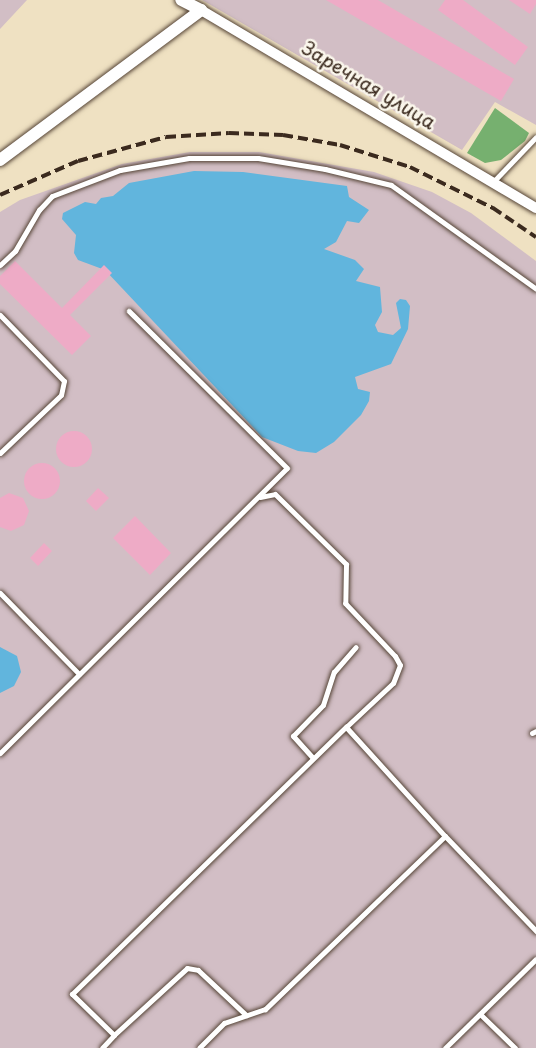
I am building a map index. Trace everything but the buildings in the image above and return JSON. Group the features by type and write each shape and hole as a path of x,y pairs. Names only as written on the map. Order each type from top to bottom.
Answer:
{"street":[{"name":"Заречная улица","path":"181,0 536,208"},
{"path":"0,160 201,10"}],"lane":[{"path":"493,182 536,137"},
{"path":"0,265 15,251 39,211 52,196 120,170 189,158 258,158 326,169 391,185 536,289"},
{"path":"0,753 260,497 286,468 129,311"},
{"path":"0,314 64,381 61,395 0,453"},
{"path":"114,1035 72,994 393,683 400,666 395,656 345,603 346,564 275,494 260,497"},
{"path":"0,593 79,674"},
{"path":"313,758 293,736 323,705 334,672 356,647"},
{"path":"346,727 536,931"},
{"path":"199,1048 224,1023 265,1009 445,835"},
{"path":"445,1048 536,959"},
{"path":"102,1048 187,968 198,970 246,1015"},
{"path":"480,1014 515,1048"}],"shaded area":[{"path":"0,0 27,0 0,29"},
{"path":"202,0 536,0 536,125 495,102 462,150"},
{"path":"190,152 259,152 374,172 432,192 471,213 536,261 536,1048 0,1048 0,212 20,200 122,164"}],"green space":[{"path":"495,108 529,133 525,141 501,160 485,163 467,153"}],"water":[{"path":"194,171 243,172 347,186 349,197 369,210 359,223 347,221 336,242 324,249 355,260 364,269 356,281 380,287 382,312 375,325 378,332 393,335 401,328 396,303 400,299 406,300 410,306 408,329 391,364 355,377 358,389 370,392 369,401 361,415 334,442 316,453 298,451 262,437 105,270 78,260 74,253 76,235 62,219 63,213 85,202 96,204 101,198 113,196 129,183"},
{"path":"0,647 17,656 21,672 14,686 0,693"}],"railway":[{"path":"0,195 78,161 166,137 229,133 283,135 340,145 410,167 493,208 536,237"}]}
